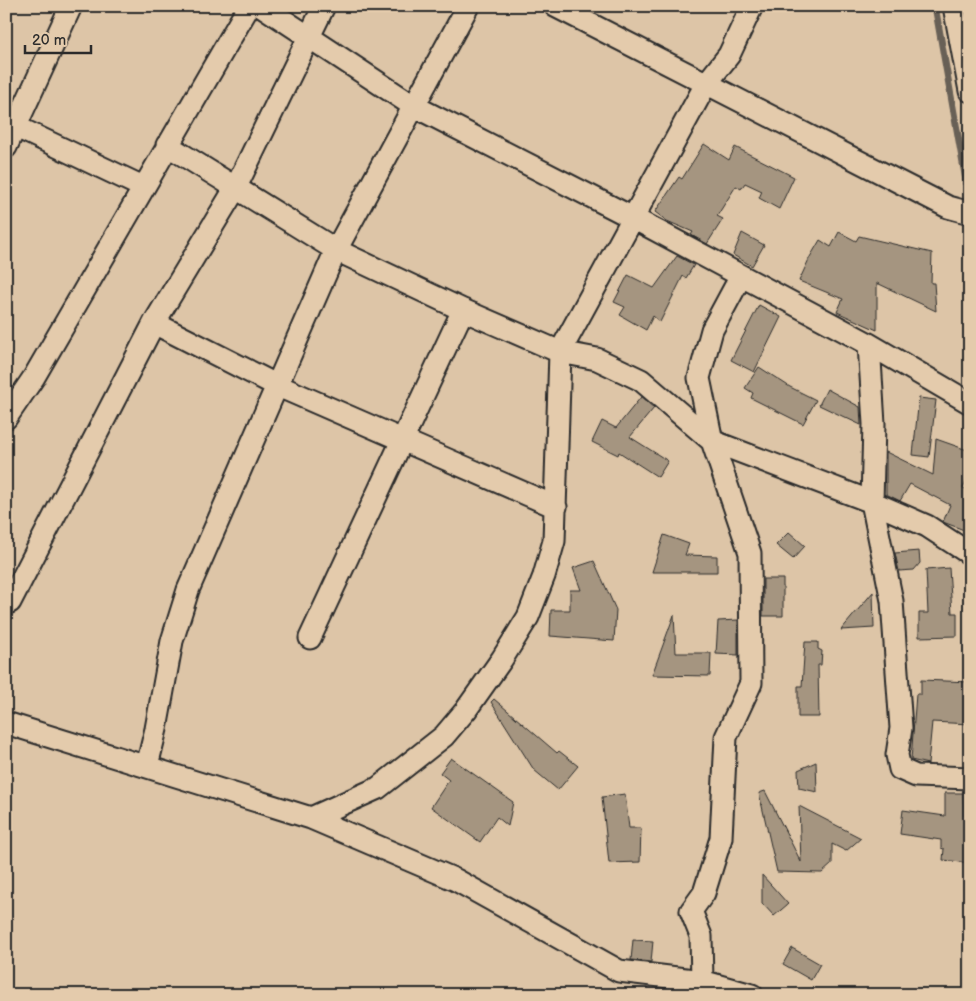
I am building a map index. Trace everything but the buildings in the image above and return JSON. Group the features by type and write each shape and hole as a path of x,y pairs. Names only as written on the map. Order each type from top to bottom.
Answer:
{"street":[{"path":"6,147 11,125 72,6"},
{"path":"6,418 34,377 167,145 250,6"},
{"path":"262,6 412,105 634,218 869,344 970,403"},
{"path":"10,602 154,323 235,189 324,6"},
{"path":"147,766 156,729 172,641 188,590 336,250 412,105 468,6"},
{"path":"555,6 948,207 970,214"},
{"path":"311,818 378,788 444,736 466,710 528,617 544,576 554,541 560,352 706,84 728,55 752,6"},
{"path":"954,6 970,92"},
{"path":"11,125 143,187"},
{"path":"167,145 336,250 463,310 560,352 597,359 641,380 712,441 872,502 927,526 970,554"},
{"path":"702,981 701,936 691,911 704,893 721,838 726,737 751,683 750,553 712,441 699,378 712,330 741,276"},
{"path":"310,638 463,310"},
{"path":"154,323 276,385 556,507"},
{"path":"869,344 874,424 872,502 892,602 901,728 897,755 900,769 916,776 970,778"},
{"path":"6,723 311,818 456,880 619,971 702,981 752,995"}],"waterway":[{"path":"935,6 970,203"}]}
